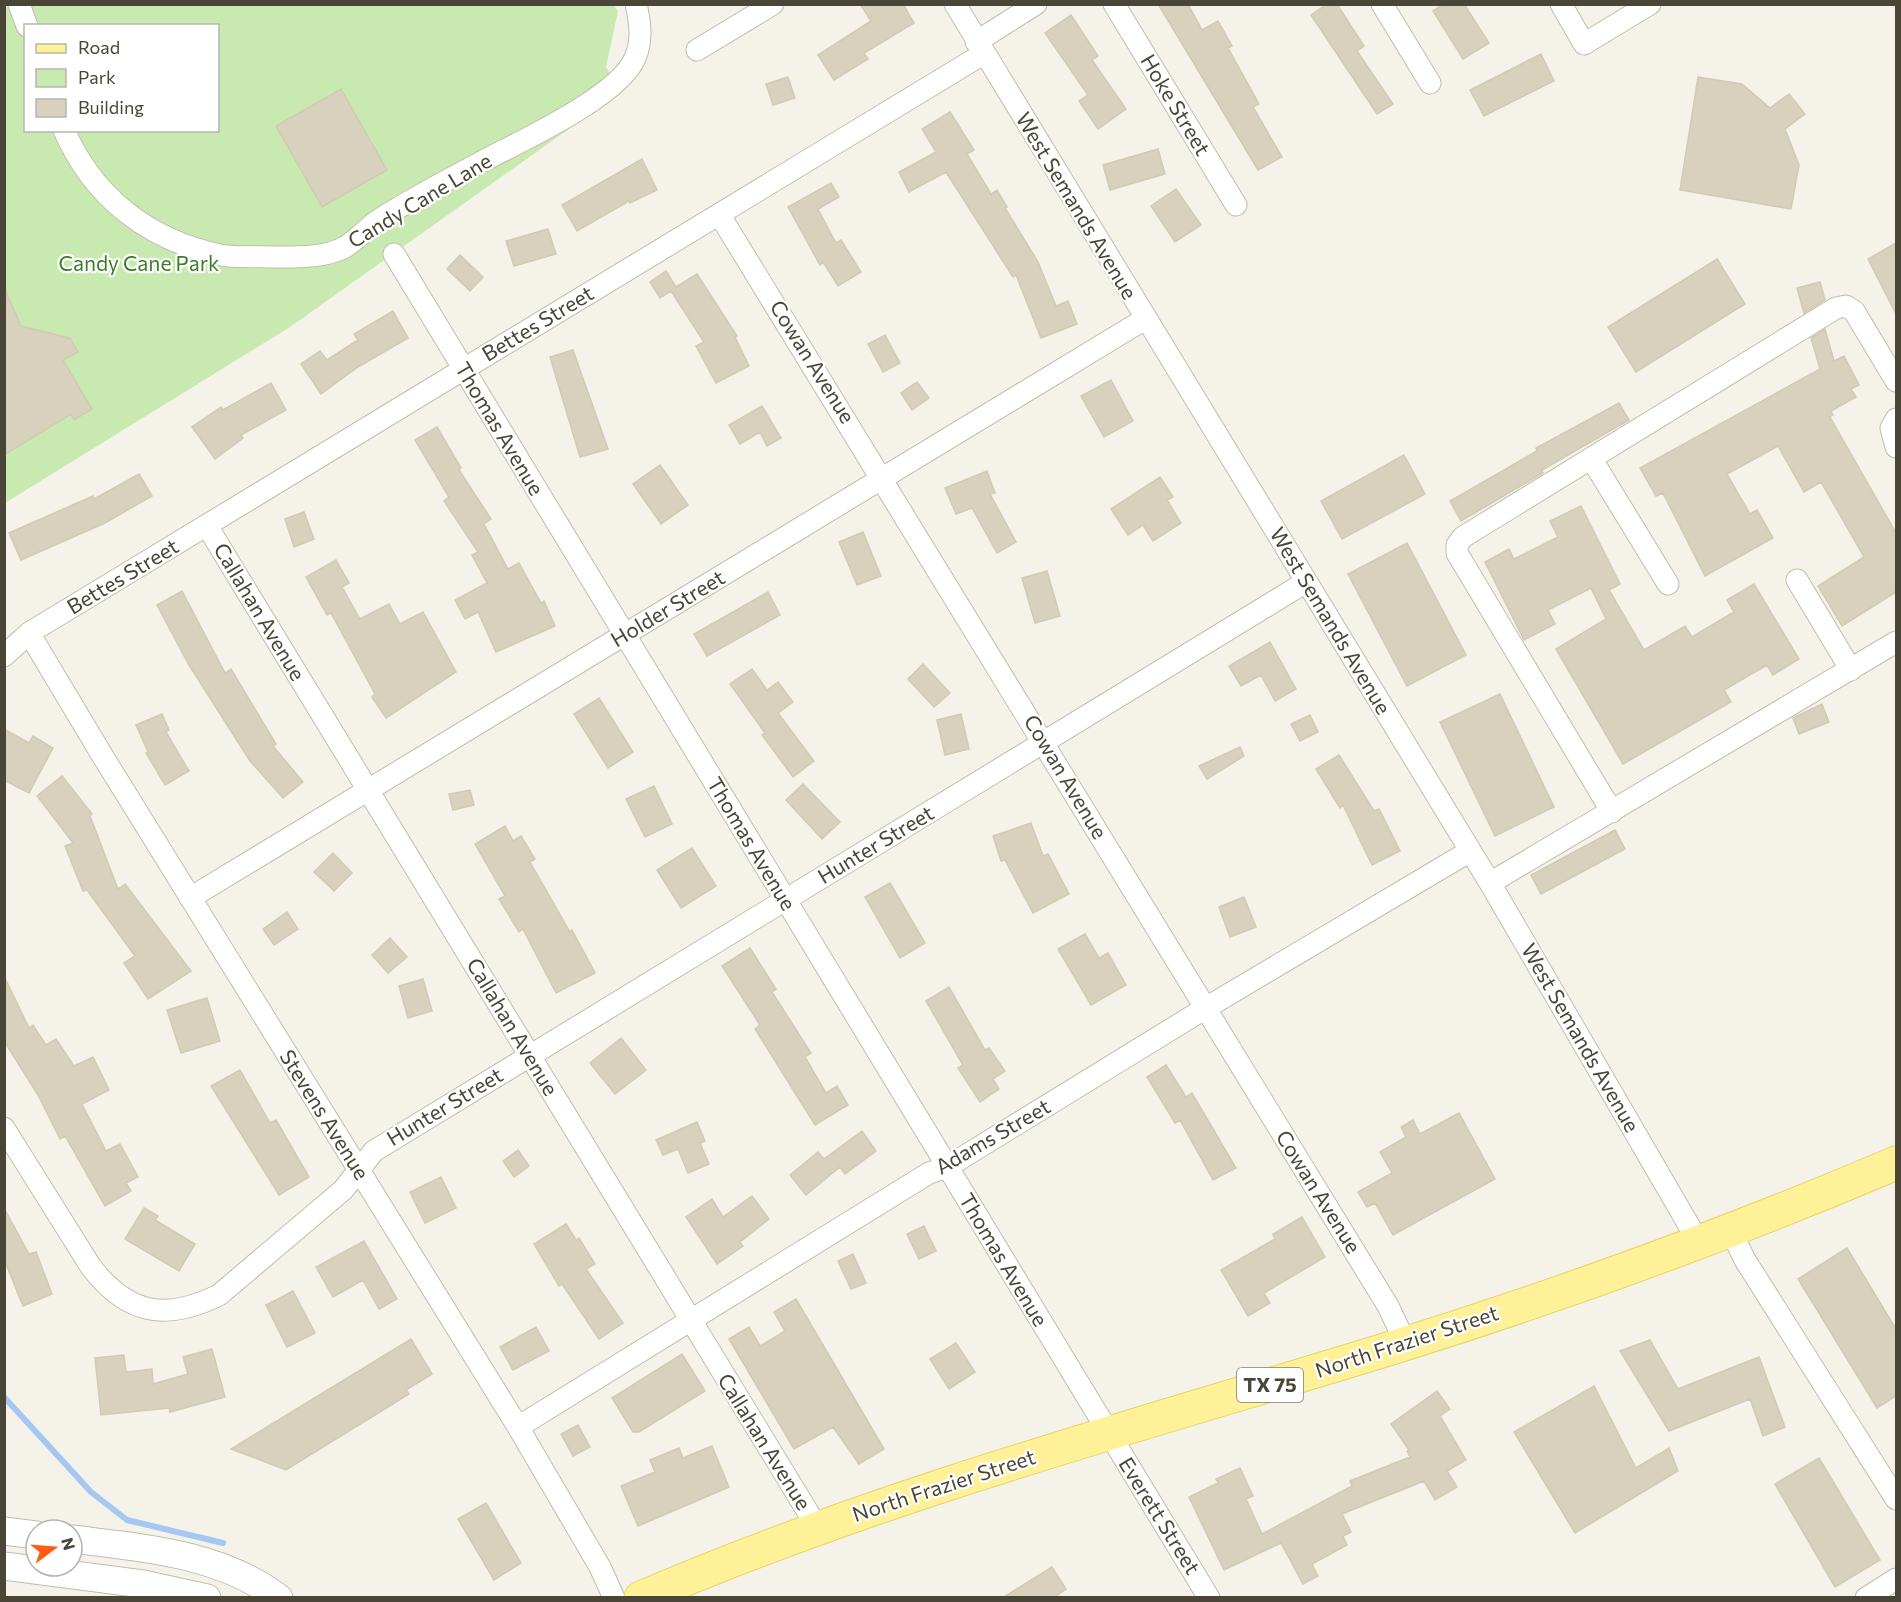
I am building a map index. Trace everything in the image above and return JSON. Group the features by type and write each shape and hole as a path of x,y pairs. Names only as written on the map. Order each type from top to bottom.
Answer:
{"main road":[{"name":"North Frazier Street","path":"641,1598 730,1559 930,1488 1406,1344 1698,1241 1896,1163"}],"street":[{"path":"19,4 26,24"},
{"name":"Candy Cane Lane","path":"65,132 76,158 108,198 145,227 174,242 221,255 304,257 344,247 376,222 432,188 570,115 613,85 635,58 641,28 636,4"},
{"path":"697,50 773,4"},
{"name":"West Semands Avenue","path":"955,4 1490,884 1698,1241"},
{"name":"Bettes Street","path":"4,656 29,633 719,214 980,48 1036,4"},
{"name":"Hoke Street","path":"1114,4 1236,205"},
{"path":"1382,4 1430,83"},
{"path":"1561,4 1584,44 1650,4"},
{"name":"Cowan Avenue","path":"719,214 884,479 1204,1009 1388,1306 1406,1344"},
{"name":"Thomas Avenue","path":"394,254 1109,1435"},
{"path":"1612,812 1457,553 1457,545 1463,537 1836,308 1846,306 1854,311 1896,381"},
{"name":"Holder Street","path":"190,898 884,479 1145,318"},
{"path":"1896,419 1891,428 1896,447"},
{"path":"1591,458 1668,584"},
{"name":"Callahan Avenue","path":"207,526 817,1527"},
{"path":"1797,580 1851,670"},
{"name":"Hunter Street","path":"4,1128 91,1266 107,1287 128,1302 148,1309 173,1312 197,1306 219,1295 343,1190 357,1169 374,1151 784,900 1045,744 1306,582"},
{"name":"Stevens Avenue","path":"29,633 190,898 518,1427 600,1567 614,1598"},
{"path":"1490,884 1896,642"},
{"name":"Adams Street","path":"518,1427 929,1173 947,1167 1204,1009 1470,851"},
{"path":"1730,1229 1745,1260 1896,1499"},
{"name":"Everett Street","path":"1109,1435 1209,1598"},
{"path":"4,1531 24,1534"},
{"path":"84,1541 192,1557 239,1573 279,1598"},
{"path":"4,1566 143,1584 207,1598"},
{"path":"1866,1598 1896,1579"}],"green space":[{"name":"Candy Cane Park","path":"5,5 614,5 618,11 606,67 621,92 290,327 5,503"}],"building":[{"path":"860,4 903,4 914,23 864,53 868,59 834,80 818,55 871,21"},
{"path":"1158,4 1188,4 1202,30 1218,21 1232,46 1228,48 1259,104 1253,107 1282,157 1258,170"},
{"path":"1327,4 1337,4 1364,46 1357,51 1393,104 1377,114 1311,15"},
{"path":"1444,4 1464,4 1489,43 1463,59 1433,11"},
{"path":"1071,15 1098,56 1092,60 1126,109 1098,129 1079,101 1088,95 1045,33"},
{"path":"1541,54 1554,81 1484,116 1470,90"},
{"path":"788,77 795,98 773,105 766,84"},
{"path":"1698,77 1742,84 1770,108 1789,94 1805,114 1785,129 1799,165 1791,209 1680,190"},
{"path":"341,89 387,170 322,207 276,126"},
{"path":"950,112 974,150 967,154 991,194 997,190 1007,207 1005,208 1038,262 1056,306 1068,301 1077,324 1041,338 1016,275 1013,277 946,172 909,192 899,172 936,152 922,129"},
{"path":"1158,149 1165,174 1110,190 1103,165"},
{"path":"642,159 657,190 630,203 629,201 577,231 562,205"},
{"path":"831,183 839,197 818,209 836,243 841,240 861,272 838,286 823,262 820,265 788,207"},
{"path":"1176,189 1201,225 1175,242 1151,206"},
{"path":"548,229 556,254 514,266 506,241"},
{"path":"1896,243 1896,314 1868,259"},
{"path":"460,255 483,277 470,291 447,269"},
{"path":"1717,259 1745,304 1636,372 1608,327"},
{"path":"666,271 676,287 697,274 737,336 735,337 749,366 716,383 696,346 704,342 671,291 660,298 650,282"},
{"path":"1820,282 1825,300 1804,313 1797,288"},
{"path":"4,287 21,326 70,338 78,352 63,360 92,409 74,420 71,414 4,455"},
{"path":"393,311 408,338 358,367 321,394 301,364 320,351 327,360 358,340 354,334"},
{"path":"1825,329 1834,361 1844,356 1859,385 1851,389 1856,397 1831,411 1833,415 1830,417 1896,533 1896,592 1842,626 1818,586 1864,557 1821,482 1804,492 1778,446 1727,474 1750,514 1757,510 1773,538 1705,576 1663,493 1656,496 1640,468 1820,369 1811,338"},
{"path":"885,335 900,363 883,372 868,344"},
{"path":"573,350 608,449 580,457 550,357"},
{"path":"1111,380 1133,421 1104,437 1081,396"},
{"path":"917,382 929,398 912,410 901,393"},
{"path":"271,383 286,410 241,435 243,438 215,459 192,427 221,407 223,410"},
{"path":"1619,403 1629,420 1542,470 1543,473 1461,521 1450,501 1537,451 1536,448"},
{"path":"762,406 781,438 767,446 760,432 740,444 729,425"},
{"path":"437,427 461,468 459,470 491,519 484,524 508,569 519,563 541,603 544,601 555,626 496,652 478,612 465,619 455,600 487,583 472,555 478,552 444,501 449,497 415,440"},
{"path":"1404,455 1425,494 1342,539 1321,501"},
{"path":"660,465 688,505 661,524 633,484"},
{"path":"987,471 995,493 990,494 1016,542 997,553 972,508 956,514 945,488"},
{"path":"139,474 152,496 105,523 21,560 9,533 93,496 94,499"},
{"path":"1160,477 1173,497 1167,500 1181,523 1153,541 1143,525 1128,535 1111,509"},
{"path":"1581,506 1620,584 1609,590 1644,650 1685,626 1692,637 1734,612 1727,600 1754,584 1799,659 1773,675 1767,665 1724,690 1731,702 1623,764 1556,649 1606,619 1591,588 1548,610 1555,624 1524,640 1485,562 1509,549 1514,559 1558,537 1550,521"},
{"path":"304,512 314,539 294,547 285,519"},
{"path":"863,532 881,576 857,585 839,542"},
{"path":"1407,543 1466,655 1407,686 1348,574"},
{"path":"336,560 349,583 342,587 360,619 389,604 400,624 423,612 456,672 386,718 372,697 375,694 331,613 327,615 306,577"},
{"path":"1047,571 1060,616 1035,623 1022,578"},
{"path":"182,591 225,673 231,669 276,744 273,746 303,782 283,798 250,761 189,665 157,605"},
{"path":"768,592 780,615 707,656 694,634"},
{"path":"1270,642 1296,689 1275,701 1261,675 1241,686 1229,666"},
{"path":"923,664 950,693 934,707 908,679"},
{"path":"752,669 767,690 778,682 793,702 778,713 814,761 793,777 762,735 765,733 730,684"},
{"path":"1500,694 1554,807 1495,836 1440,722"},
{"path":"599,698 633,752 608,768 574,714"},
{"path":"1822,704 1829,722 1799,734 1793,718"},
{"path":"162,714 169,730 166,732 189,771 165,785 146,753 148,752 136,725"},
{"path":"961,714 969,749 945,755 937,720"},
{"path":"1310,715 1318,732 1300,741 1291,724"},
{"path":"4,729 29,743 33,736 53,748 29,793 4,780"},
{"path":"1240,747 1244,756 1207,779 1199,766"},
{"path":"1339,755 1374,811 1379,809 1400,851 1372,865 1343,805 1340,808 1316,769"},
{"path":"62,776 92,814 90,816 118,889 125,884 191,971 148,999 124,963 135,956 87,890 83,891 65,846 73,843 37,796"},
{"path":"803,784 840,822 822,839 786,800"},
{"path":"654,786 672,824 645,837 626,799"},
{"path":"470,790 474,805 453,810 449,794"},
{"path":"1031,823 1043,856 1048,854 1069,894 1033,913 1005,860 1001,861 993,836"},
{"path":"505,826 513,841 521,836 535,859 530,862 570,932 572,930 595,973 556,993 523,929 519,932 499,899 505,896 475,844"},
{"path":"1615,830 1625,849 1541,894 1531,875"},
{"path":"692,848 716,886 681,908 657,870"},
{"path":"333,853 352,873 334,891 314,872"},
{"path":"890,883 925,943 900,958 865,897"},
{"path":"1244,897 1256,927 1230,937 1219,907"},
{"path":"287,912 298,929 274,945 263,929"},
{"path":"1085,934 1099,958 1108,953 1126,985 1091,1005 1058,949"},
{"path":"390,938 407,957 388,973 372,955"},
{"path":"750,948 776,989 772,992 811,1053 805,1057 826,1093 837,1086 848,1105 815,1125 755,1029 760,1025 722,966"},
{"path":"4,976 29,1028 33,1025 46,1045 56,1039 74,1066 93,1057 109,1090 82,1104 106,1151 120,1144 138,1177 126,1183 131,1191 105,1206 65,1136 60,1139 38,1095 4,1041"},
{"path":"423,979 432,1011 408,1018 399,986"},
{"path":"949,987 985,1050 989,1048 1005,1071 993,1079 999,1089 980,1102 958,1068 963,1065 926,1001"},
{"path":"207,998 220,1041 181,1053 167,1010"},
{"path":"621,1038 646,1070 615,1094 590,1063"},
{"path":"1166,1065 1186,1097 1192,1093 1236,1168 1213,1180 1180,1120 1175,1123 1147,1077"},
{"path":"240,1070 270,1123 276,1120 309,1177 279,1195 211,1086"},
{"path":"1459,1113 1495,1179 1393,1235 1375,1203 1367,1207 1358,1192 1392,1173 1380,1152 1406,1137 1401,1127 1413,1120 1420,1134"},
{"path":"697,1122 705,1141 700,1143 709,1164 688,1173 678,1149 663,1155 656,1140"},
{"path":"862,1131 876,1151 845,1174 840,1167 806,1195 790,1175 818,1152 824,1159"},
{"path":"518,1150 529,1166 514,1177 503,1161"},
{"path":"441,1177 456,1208 425,1223 410,1192"},
{"path":"752,1196 769,1219 740,1242 743,1246 717,1264 686,1217 712,1199 723,1217"},
{"path":"4,1208 29,1254 36,1252 52,1294 23,1306 4,1259"},
{"path":"144,1208 158,1216 155,1220 195,1244 179,1271 125,1239"},
{"path":"1302,1217 1325,1257 1264,1293 1270,1303 1248,1316 1221,1270 1275,1239 1273,1234"},
{"path":"566,1224 576,1240 579,1238 595,1264 586,1269 623,1323 599,1339 562,1284 559,1286 534,1244"},
{"path":"924,1226 936,1251 919,1259 907,1234"},
{"path":"364,1241 397,1299 379,1309 363,1280 333,1297 316,1267"},
{"path":"1847,1248 1896,1329 1896,1396 1877,1408 1798,1279"},
{"path":"853,1254 866,1283 851,1289 838,1261"},
{"path":"293,1291 315,1333 287,1347 266,1305"},
{"path":"796,1299 884,1449 859,1464 833,1427 794,1449 729,1339 749,1327 760,1346 785,1331 774,1312"},
{"path":"536,1327 549,1351 513,1370 500,1347"},
{"path":"411,1339 432,1374 406,1390 409,1394 286,1470 231,1449"},
{"path":"1650,1340 1678,1389 1759,1357 1785,1427 1763,1436 1750,1399 1669,1431 1620,1351"},
{"path":"956,1343 975,1372 949,1389 930,1359"},
{"path":"212,1349 225,1397 170,1412 169,1408 101,1415 95,1358 124,1355 126,1372 152,1369 153,1384 188,1374 183,1357"},
{"path":"682,1354 705,1391 639,1432 633,1432 612,1398"},
{"path":"1594,1386 1636,1468 1669,1448 1678,1471 1575,1533 1514,1432"},
{"path":"1437,1391 1450,1409 1440,1416 1466,1460 1447,1471 1457,1487 1435,1500 1424,1481 1342,1514 1351,1532 1343,1536 1347,1545 1312,1564 1318,1576 1303,1584 1281,1543 1224,1570 1189,1497 1218,1483 1216,1479 1240,1468 1253,1496 1246,1499 1262,1534 1352,1486 1350,1481 1410,1457 1407,1451 1409,1450 1391,1424"},
{"path":"578,1425 590,1447 573,1456 561,1434"},
{"path":"712,1446 729,1487 638,1526 621,1486 655,1472 650,1460 679,1448 683,1458"},
{"path":"1819,1458 1880,1560 1835,1587 1775,1484"},
{"path":"486,1503 521,1563 494,1580 458,1519"},
{"path":"1052,1567 1066,1589 1053,1598 1002,1598"}],"waterway":[{"path":"4,1397 91,1492 127,1520 223,1543"}]}
